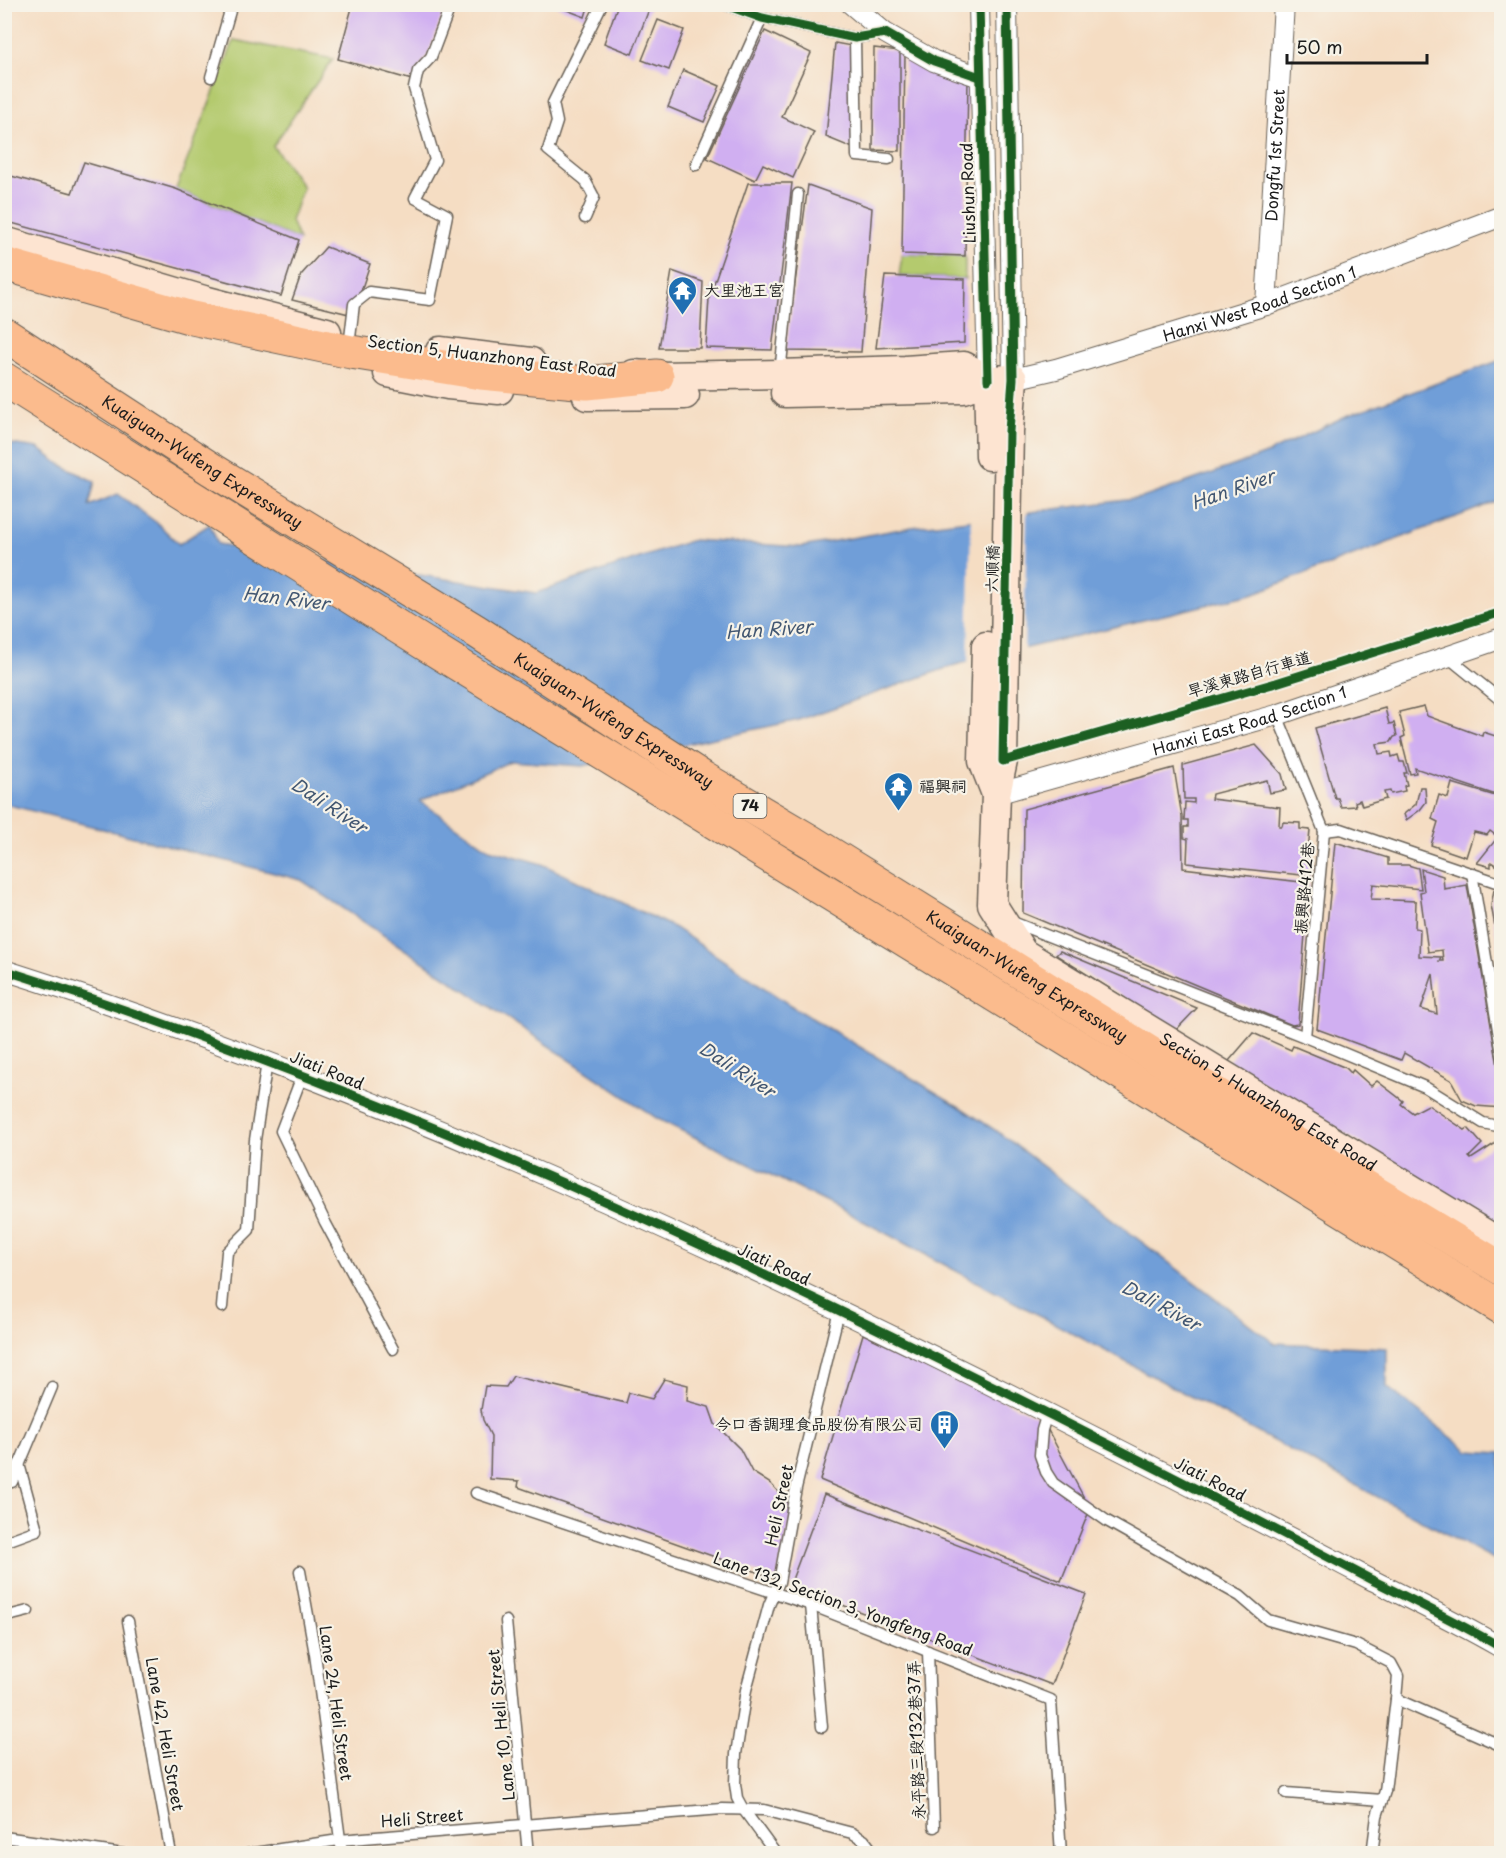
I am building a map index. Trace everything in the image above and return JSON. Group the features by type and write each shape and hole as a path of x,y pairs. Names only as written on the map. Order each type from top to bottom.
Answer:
{"highway":[{"path":"4,264 192,318 350,345 481,373 586,383 657,376"},
{"name":"Kuaiguan-Wufeng Expressway","path":"4,334 211,469 476,631 703,778 810,841 1346,1175 1502,1269"},
{"name":"Kuaiguan-Wufeng Expressway","path":"4,379 422,642 1502,1308"}],"street":[{"path":"851,4 885,33 934,61 980,77"},
{"name":"Liushun Road","path":"979,4 980,77 1001,379"},
{"path":"657,376 905,370 964,366 1001,379 1007,4"},
{"name":"Dongfu 1st Street","path":"1266,305 1284,4"},
{"name":"Hanxi West Road Section 1","path":"1001,379 1056,369 1266,305 1502,216"},
{"name":"Section 5, Huanzhong East Road","path":"4,241 350,345"},
{"name":"Section 5, Huanzhong East Road","path":"4,280 203,336 448,385 575,396 906,392 963,389 1001,379"},
{"name":"六順橋","path":"996,794 983,761 991,439 1001,379"},
{"name":"Hanxi East Road Section 1","path":"996,794 1277,716 1502,638"},
{"name":"Section 5, Huanzhong East Road","path":"996,794 992,904 1023,953 1502,1244"},
{"name":"Jiati Road","path":"4,970 112,1005 267,1062 457,1138 630,1213 839,1311 1047,1413 1502,1648"}],"lane":[{"path":"211,77 232,4"},
{"path":"350,345 354,304 369,292 430,300 447,215 415,198 435,160 414,88 418,71 431,57 451,4"},
{"path":"585,218 594,197 585,180 548,150 557,122 553,103 602,4"},
{"path":"723,4 762,18 855,38 885,33"},
{"path":"696,165 762,18"},
{"path":"855,38 857,156 889,159"},
{"path":"780,374 798,194"},
{"path":"1449,658 1502,701"},
{"name":"振興路412巷","path":"1277,716 1324,831 1305,1037"},
{"path":"1324,831 1341,829 1502,884"},
{"path":"1472,873 1502,1054"},
{"path":"999,917 1305,1037 1425,1087 1483,1123 1502,1127"},
{"name":"Jiati Road","path":"222,1307 227,1251 249,1230 255,1140 267,1062"},
{"name":"Jiati Road","path":"302,1076 281,1131 393,1350"},
{"name":"Heli Street","path":"776,1854 737,1798 736,1754 746,1690 769,1605 779,1582 796,1488 839,1311"},
{"path":"4,1484 12,1482 52,1388"},
{"path":"1047,1413 1042,1430 1040,1455 1053,1483 1107,1521 1240,1596 1268,1620 1356,1645 1391,1664 1398,1676 1396,1699 1372,1854"},
{"path":"4,1542 36,1530 19,1464"},
{"name":"Lane 132, Section 3, Yongfeng Road","path":"476,1493 811,1605 1052,1700 1061,1854"},
{"name":"Lane 24, Heli Street","path":"300,1571 315,1654 342,1854"},
{"path":"811,1605 822,1727"},
{"path":"4,1617 28,1611"},
{"name":"Lane 42, Heli Street","path":"128,1621 171,1854"},
{"name":"Lane 10, Heli Street","path":"506,1621 528,1854"},
{"name":"永平路三段132巷37弄","path":"928,1651 934,1827"},
{"path":"1396,1699 1502,1746"},
{"path":"1286,1792 1382,1800"},
{"path":"743,1809 764,1810 852,1833 864,1840 875,1854"},
{"name":"Heli Street","path":"248,1854 339,1840 743,1809"},
{"path":"4,1837 123,1854"}],"green space":[{"path":"234,40 333,59 273,146 303,187 291,221 299,240 176,189"},
{"path":"902,254 965,256 965,279 899,276"}],"water":[{"path":"1501,360 1501,500 1252,594 955,665 799,720 583,766 511,761 420,801 489,849 542,864 675,928 790,1005 960,1107 998,1132 1274,1343 1387,1348 1387,1387 1469,1451 1501,1453 1501,1563 848,1213 658,1119 301,880 5,804 4,443 38,448 60,464 95,482 89,506 118,494 157,523 179,544 210,524 218,544 536,593 693,540 801,547 912,527 1142,498 1264,455 1346,416"}],"pier":[{"path":"1027,509 1024,652 968,665 971,516"}],"building":[{"path":"353,4 446,4 429,52 412,80 338,59"},
{"path":"556,4 589,4 585,17 556,6"},
{"path":"618,4 651,4 632,54 604,43"},
{"path":"658,20 684,30 669,70 642,60"},
{"path":"765,31 811,53 782,117 814,132 793,178 763,164 755,180 707,158"},
{"path":"835,43 857,47 855,149 826,137"},
{"path":"874,48 900,51 900,151 873,150"},
{"path":"905,54 968,79 965,256 902,254"},
{"path":"683,70 720,86 704,122 668,107"},
{"path":"84,162 176,189 299,240 281,296 4,221 4,174 72,193"},
{"path":"748,183 792,183 772,350 706,348 709,298"},
{"path":"808,185 872,208 861,352 786,351"},
{"path":"326,247 370,264 353,315 292,300 301,275"},
{"name":"大里池王宮","path":"672,271 703,282 700,348 659,348"},
{"path":"885,276 965,279 964,343 876,348"},
{"path":"1424,706 1427,716 1482,736 1483,732 1502,738 1502,797 1415,768 1416,773 1410,774 1401,738 1405,736 1399,712"},
{"path":"1385,708 1389,724 1394,723 1397,736 1391,742 1377,744 1379,754 1391,752 1392,757 1398,755 1400,762 1404,762 1407,773 1404,773 1407,785 1404,786 1405,791 1391,794 1390,791 1384,792 1386,799 1362,806 1360,800 1355,802 1356,806 1341,807 1338,798 1335,798 1315,728"},
{"path":"1256,745 1282,774 1286,790 1270,793 1267,780 1212,794 1211,799 1280,807 1279,826 1282,826 1283,822 1300,823 1300,829 1310,830 1307,862 1312,862 1310,876 1187,863 1188,839 1184,838 1184,827 1188,827 1188,820 1184,820 1185,802 1194,803 1194,799 1184,799 1183,765"},
{"path":"1174,768 1182,817 1183,868 1309,883 1298,1024 1292,1025 1023,913 1024,809"},
{"path":"1452,783 1502,798 1502,869 1491,862 1491,867 1477,863 1498,837 1490,831 1487,835 1474,832 1466,857 1431,845 1438,822 1432,819 1439,795 1448,798"},
{"path":"1420,787 1425,787 1426,802 1420,810 1406,820 1404,814 1416,804"},
{"path":"1335,842 1388,858 1388,865 1408,865 1418,868 1421,889 1373,884 1371,899 1416,901 1415,928 1420,929 1419,956 1441,957 1439,961 1443,961 1442,950 1428,952 1420,892 1424,891 1421,869 1443,876 1444,889 1467,885 1502,1090 1502,1108 1476,1106 1462,1100 1451,1080 1404,1053 1401,1060 1317,1029","holes":["1433,974 1437,1014 1421,1009"]},
{"path":"1494,890 1502,893 1502,964 1491,905"},
{"path":"1060,951 1197,1008 1176,1030 1056,955"},
{"path":"1253,1033 1291,1050 1293,1046 1346,1068 1351,1073 1353,1070 1371,1086 1377,1081 1403,1101 1401,1104 1413,1113 1428,1105 1465,1130 1468,1128 1482,1144 1469,1157 1471,1159 1502,1139 1502,1229 1228,1062"},
{"name":"今口香調理食品股份有限公司","path":"863,1334 1042,1419 1090,1509 1061,1581 820,1480"},
{"path":"513,1376 626,1403 629,1393 652,1399 664,1379 688,1385 687,1401 709,1407 715,1424 740,1449 752,1472 771,1484 793,1508 777,1579 518,1487 519,1481 490,1479 491,1436 481,1410 485,1386 506,1387"},
{"path":"824,1494 1086,1594 1052,1685 790,1585"}],"cycle path":[{"path":"723,4 762,18 855,38 885,33 934,61 980,77"},
{"path":"979,4 988,380"},
{"name":"旱溪東路自行車道","path":"1007,4 1013,379 1009,431 1003,761 1276,683 1502,612"},
{"path":"4,970 145,1017 285,1069 424,1124 697,1243 965,1372 1234,1508 1502,1648"}],"place":[{"name":"大里池王宮","path":"683,316"},
{"name":"福興祠","path":"898,812"},
{"name":"今口香調理食品股份有限公司","path":"944,1450"}],"water label":[{"name":"Han River","path":"1233,490"},
{"name":"Han River","path":"286,599"},
{"name":"Han River","path":"769,630"},
{"name":"Dali River","path":"329,806"},
{"name":"Dali River","path":"737,1070"},
{"name":"Dali River","path":"1161,1306"}]}
